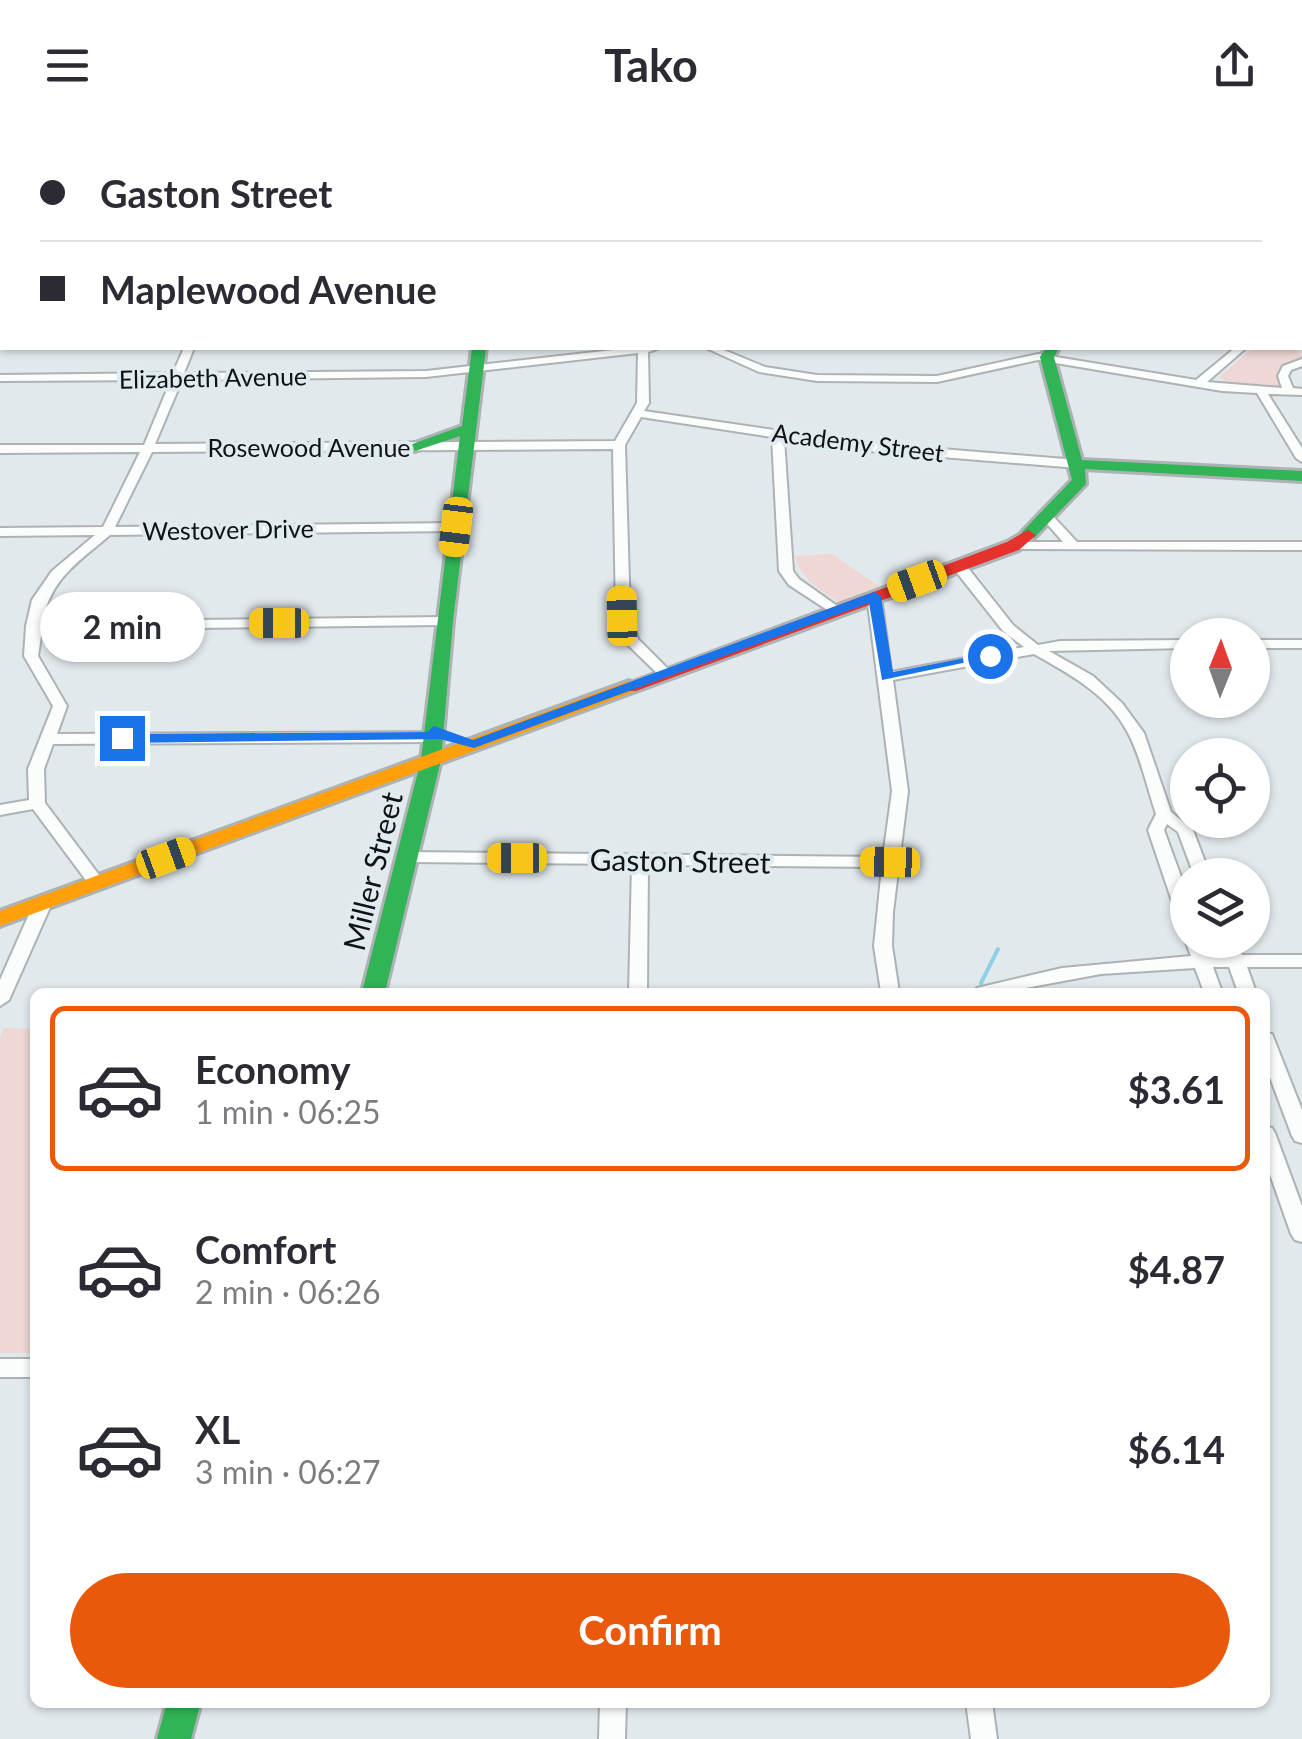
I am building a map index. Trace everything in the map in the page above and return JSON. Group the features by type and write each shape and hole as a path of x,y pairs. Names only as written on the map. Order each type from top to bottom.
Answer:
{"main road":[{"name":"Miller Street","path":"374,988 409,857 433,742 477,357"},
{"path":"0,919 387,776 433,742 454,740 474,744 1013,546 1077,486 1078,464 1050,360"},
{"path":"415,446 438,452 467,447"},
{"path":"415,446 467,447"},
{"path":"1078,464 1302,476"},
{"path":"387,776 425,785"},
{"path":"174,1739 182,1708"}],"street":[{"path":"96,883 38,804 36,769 60,706 32,656 33,626 47,586 107,531 148,448 188,350"},
{"name":"Elizabeth Avenue","path":"426,374 477,357 609,350"},
{"path":"647,350 643,403 619,445 622,616 631,640 665,673"},
{"path":"715,350 764,370 837,380 922,380 1050,360 1198,384 1296,392"},
{"path":"1198,384 1240,350"},
{"path":"1005,366 1032,367 1050,360"},
{"path":"1296,392 1283,376 1286,368 1302,362"},
{"name":"Elizabeth Avenue","path":"0,378 426,374 449,379 473,395"},
{"path":"1261,391 1302,458"},
{"name":"Academy Street","path":"638,413 873,448 1078,464"},
{"path":"778,434 786,571 794,582 835,610"},
{"path":"467,447 619,445"},
{"name":"Rosewood Avenue","path":"0,449 415,446"},
{"path":"1047,517 1073,546"},
{"name":"Westover Drive","path":"0,532 456,527"},
{"path":"1013,546 1302,546"},
{"path":"959,566 997,616 1033,648 1088,679 1117,706 1136,733 1164,814 1185,830 1196,858"},
{"path":"874,596 900,791 883,946 889,988"},
{"path":"33,626 444,621"},
{"path":"887,677 1033,648 1170,644"},
{"path":"1270,644 1302,644"},
{"path":"48,739 433,742"},
{"path":"0,810 38,804"},
{"path":"1164,814 1156,830 1170,870"},
{"name":"Gaston Street","path":"409,857 890,862"},
{"path":"638,988 640,859"},
{"path":"0,1000 43,903"},
{"path":"1201,958 1212,988"},
{"path":"1235,958 1246,988"},
{"path":"998,988 1044,976 1116,965 1302,961"},
{"path":"1270,1052 1302,1136"},
{"path":"1270,1146 1302,1234"},
{"path":"0,1368 30,1368"},
{"path":"612,1739 613,1708"},
{"path":"981,1708 984,1739"}],"shaded area":[{"path":"1251,350 1301,350 1302,359 1278,373 1282,388 1231,385 1219,377"},
{"path":"832,554 879,586 838,602 806,577 795,556"},
{"path":"4,1028 30,1029 30,1353 0,1353 0,1038"}],"waterway":[{"path":"981,983 998,949"}],"traffic: fast":[{"path":"374,988 431,760 444,621 479,350"},
{"path":"1028,535 1080,481 1047,357 1051,350"},
{"path":"415,446 469,428"},
{"path":"1078,464 1302,476"},
{"path":"174,1739 182,1708"}],"traffic: slow":[{"path":"0,919 629,687"}],"traffic: jam":[{"path":"629,687 1013,546 1028,535"}],"route":[{"path":"122,738 434,736 434,730 446,738 474,744 874,596 887,677 990,656"}]}
